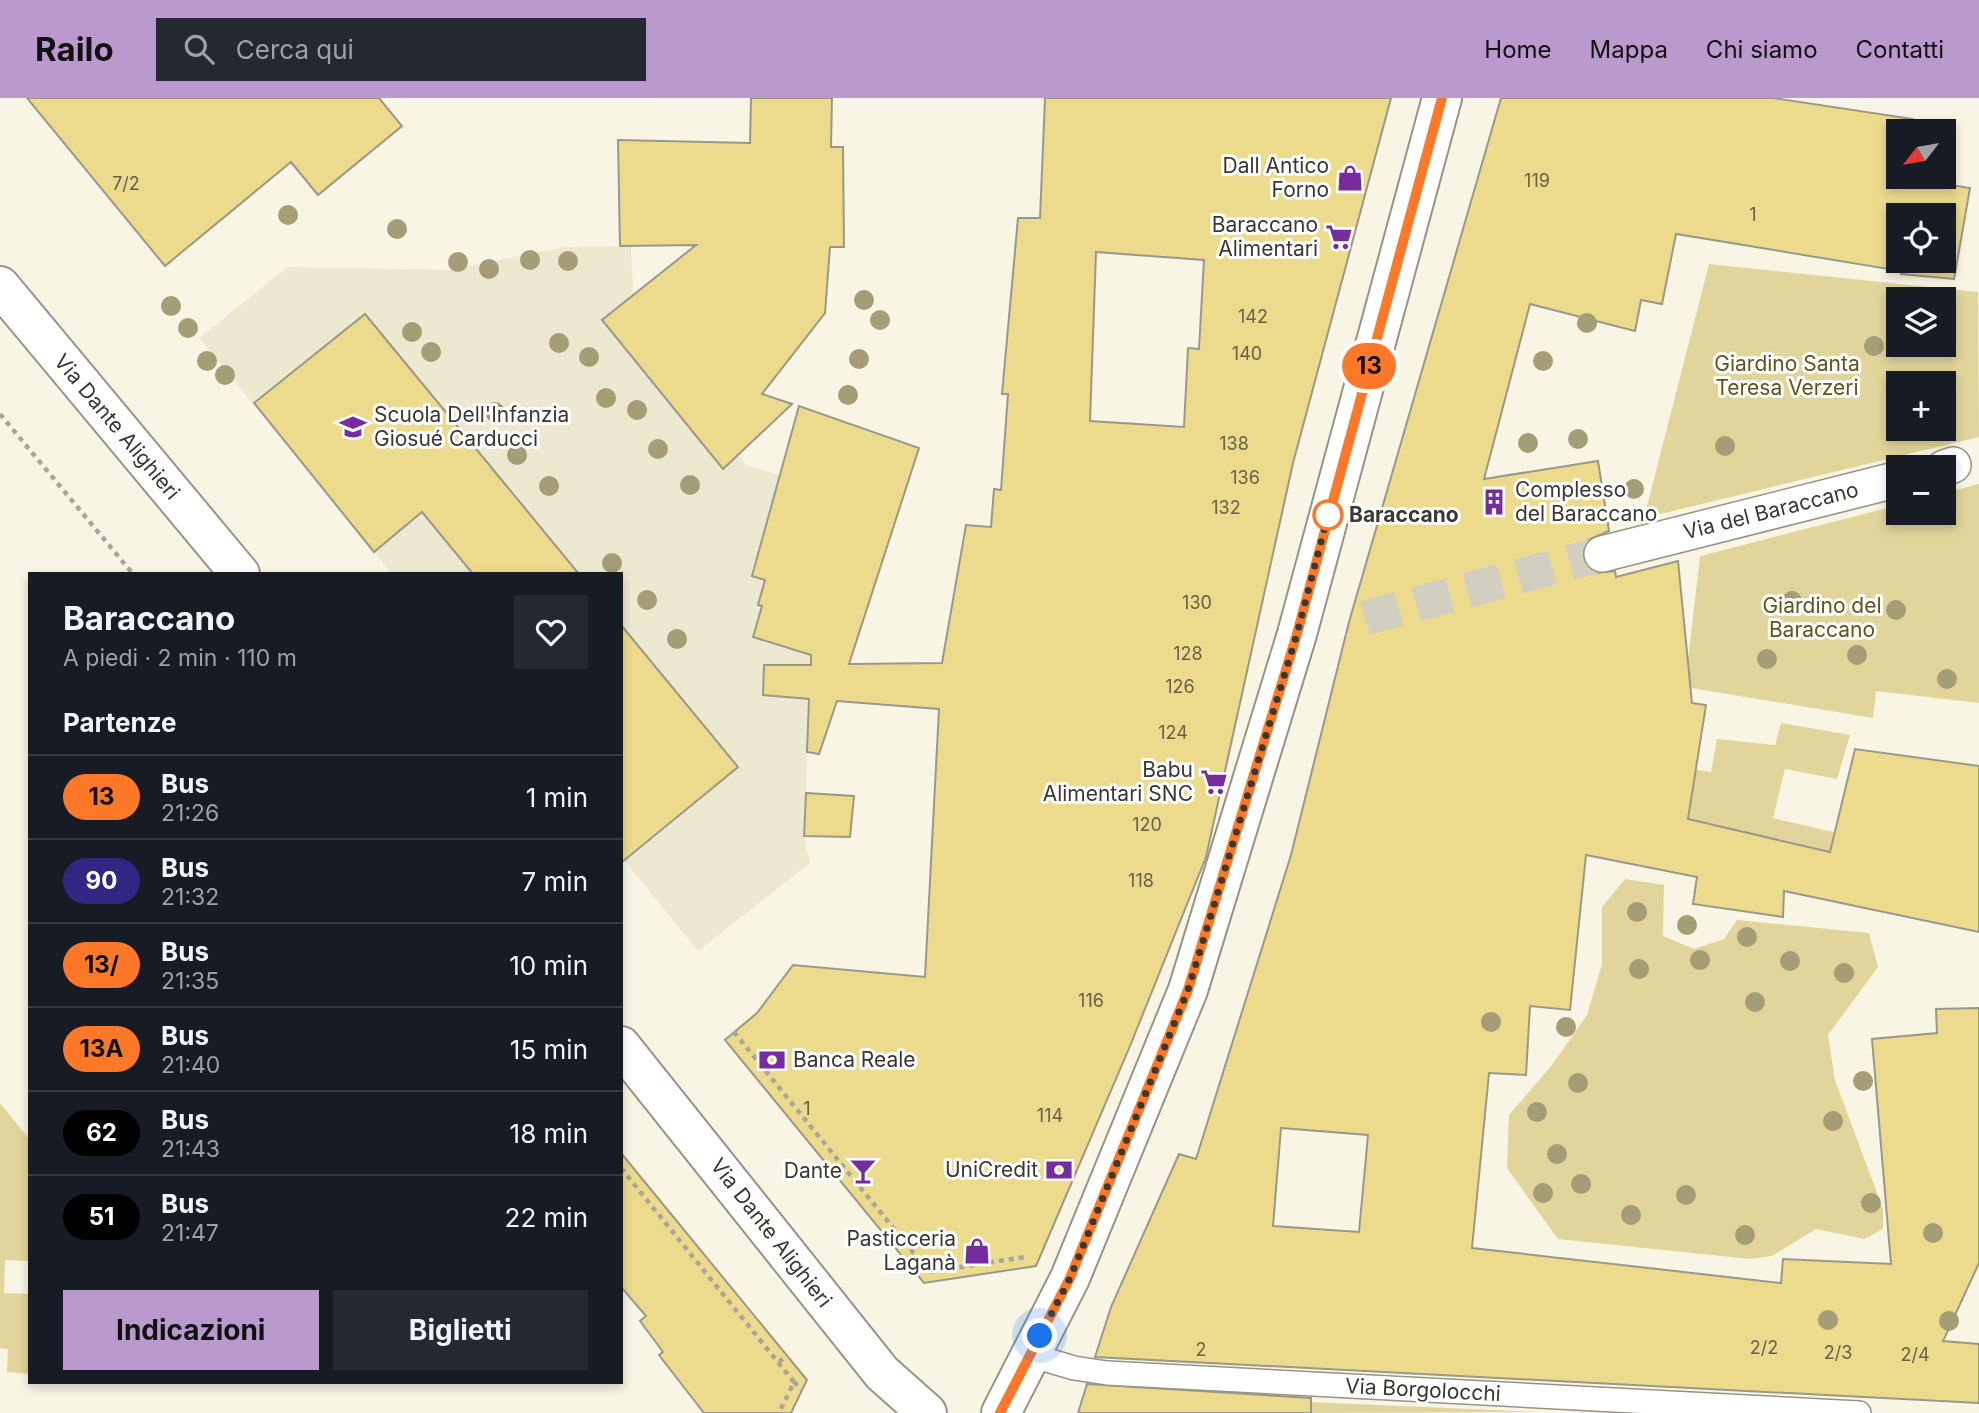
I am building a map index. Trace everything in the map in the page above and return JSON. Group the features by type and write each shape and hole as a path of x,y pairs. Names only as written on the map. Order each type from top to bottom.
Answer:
{"street":[{"path":"1001,1413 1070,1278 1192,977 1297,634 1442,98"},
{"name":"Via Dante Alighieri","path":"0,286 237,572"},
{"name":"Via del Baraccano","path":"1602,554 1886,482"},
{"name":"Via Dante Alighieri","path":"623,1049 882,1373 927,1413"}],"lane":[{"name":"Via Borgolocchi","path":"1030,1355 1074,1368 1107,1373 1859,1413"}],"path":[{"path":"0,414 131,572"},
{"path":"734,1032 929,1272 1025,1257"},
{"path":"623,1170 802,1390"},
{"path":"905,1262 914,1255"},
{"path":"779,1362 787,1355"},
{"path":"779,1413 794,1382"}],"shaded area":[{"path":"631,246 633,295 602,320 723,468 738,455 748,466 780,475 752,576 765,580 758,605 762,606 753,636 817,657 811,665 804,836 810,863 698,951 623,858 623,572 390,572 199,338 288,267 447,270 565,247"}],"green space":[{"name":"Giardino Santa Teresa Verzeri","path":"1709,264 1930,287 1886,287 1886,357 1956,357 1956,290 1978,292 1979,437 1905,455 1886,455 1886,459 1644,518"},
{"name":"Giardino del Baraccano","path":"1979,484 1979,703 1876,691 1873,718 1685,687 1700,556 1886,508 1886,525 1956,525 1956,490"},
{"path":"1781,723 1850,735 1837,779 1785,769 1773,818 1959,861 1953,880 1652,810 1656,764 1711,772 1717,739 1775,745"},
{"path":"1625,879 1664,885 1663,936 1694,949 1724,939 1737,920 1869,933 1878,967 1828,1035 1835,1080 1883,1209 1883,1229 1864,1239 1816,1229 1772,1256 1750,1259 1558,1239 1507,1168 1509,1115 1552,1065 1587,1015 1602,964 1602,907"},
{"path":"0,1103 28,1138 28,1261 5,1260 4,1293 28,1294 28,1374 7,1372 8,1349 0,1348"},
{"path":"1311,1402 1540,1412 1311,1413"}],"building":[{"path":"27,98 379,98 402,126 318,195 291,162 165,266"},
{"path":"751,98 832,98 831,147 843,147 844,247 830,247 825,313 762,394 792,404 723,469 602,320 696,245 620,246 618,140 750,143"},
{"path":"1045,98 1391,98 1293,463 1206,857 1130,1046 1036,1266 924,1283 725,1040 757,1013 793,965 925,977 939,709 837,701 819,754 807,752 809,699 763,695 764,665 811,665 811,655 753,637 762,606 758,605 765,580 752,576 799,406 919,448 849,664 942,663 966,525 991,527 994,489 1001,490 1008,394 1002,394 1018,218 1040,218","holes":["1096,252 1204,260 1199,349 1188,348 1184,427 1090,421"]},
{"path":"1501,98 1773,98 1913,119 1886,119 1886,189 1956,189 1956,186 1970,188 1956,268 1956,203 1886,203 1886,269 1676,234 1662,304 1641,300 1635,331 1530,304 1484,479 1598,461 1609,531 1588,540 1582,558 1587,567 1597,573 1615,571 1616,577 1678,561 1692,703 1706,705 1688,819 1830,852 1855,749 1979,766 1979,932 1784,891 1783,917 1693,904 1697,877 1586,855 1570,1010 1530,1006 1526,1075 1489,1073 1472,1248 1781,1283 1783,1259 1891,1264 1872,1039 1937,1033 1936,1009 1979,1008 1979,1263 1943,1341 1979,1344 1979,1403 1095,1357 1111,1307 1179,1154 1196,1159 1291,855 1349,622","holes":["1281,1128 1368,1135 1359,1232 1273,1226"]},
{"path":"1901,273 1955,273 1954,279"},
{"path":"365,314 577,572 471,572 422,512 374,552 254,403"},
{"path":"623,627 738,767 623,861"},
{"path":"806,793 854,796 850,837 804,836"},
{"path":"623,1155 807,1380 791,1413 704,1413 659,1355 663,1352 640,1321 646,1316 623,1289"},
{"path":"1087,1384 1311,1398 1311,1413 1078,1413"}],"tunnel":[{"path":"1365,618 1602,554"}],"bus line":[{"name":"13","path":"1000,1413 1070,1278 1188,990 1297,634 1442,98"}],"place":[{"name":"Dall Antico Forno","path":"1350,178"},
{"name":"Baraccano Alimentari","path":"1339,237"},
{"name":"Scuola Dell'Infanzia Giosué Carducci","path":"353,427"},
{"name":"Complesso del Baraccano","path":"1494,502"},
{"name":"Baraccano","path":"1328,515"},
{"name":"Babu Alimentari SNC","path":"1214,782"},
{"name":"Banca Reale","path":"772,1060"},
{"name":"UniCredit","path":"1059,1170"},
{"name":"Dante","path":"863,1171"},
{"name":"Pasticceria Laganà","path":"977,1251"}],"route":[{"path":"1040,1336 1070,1278 1188,990 1297,634 1328,515"}]}
